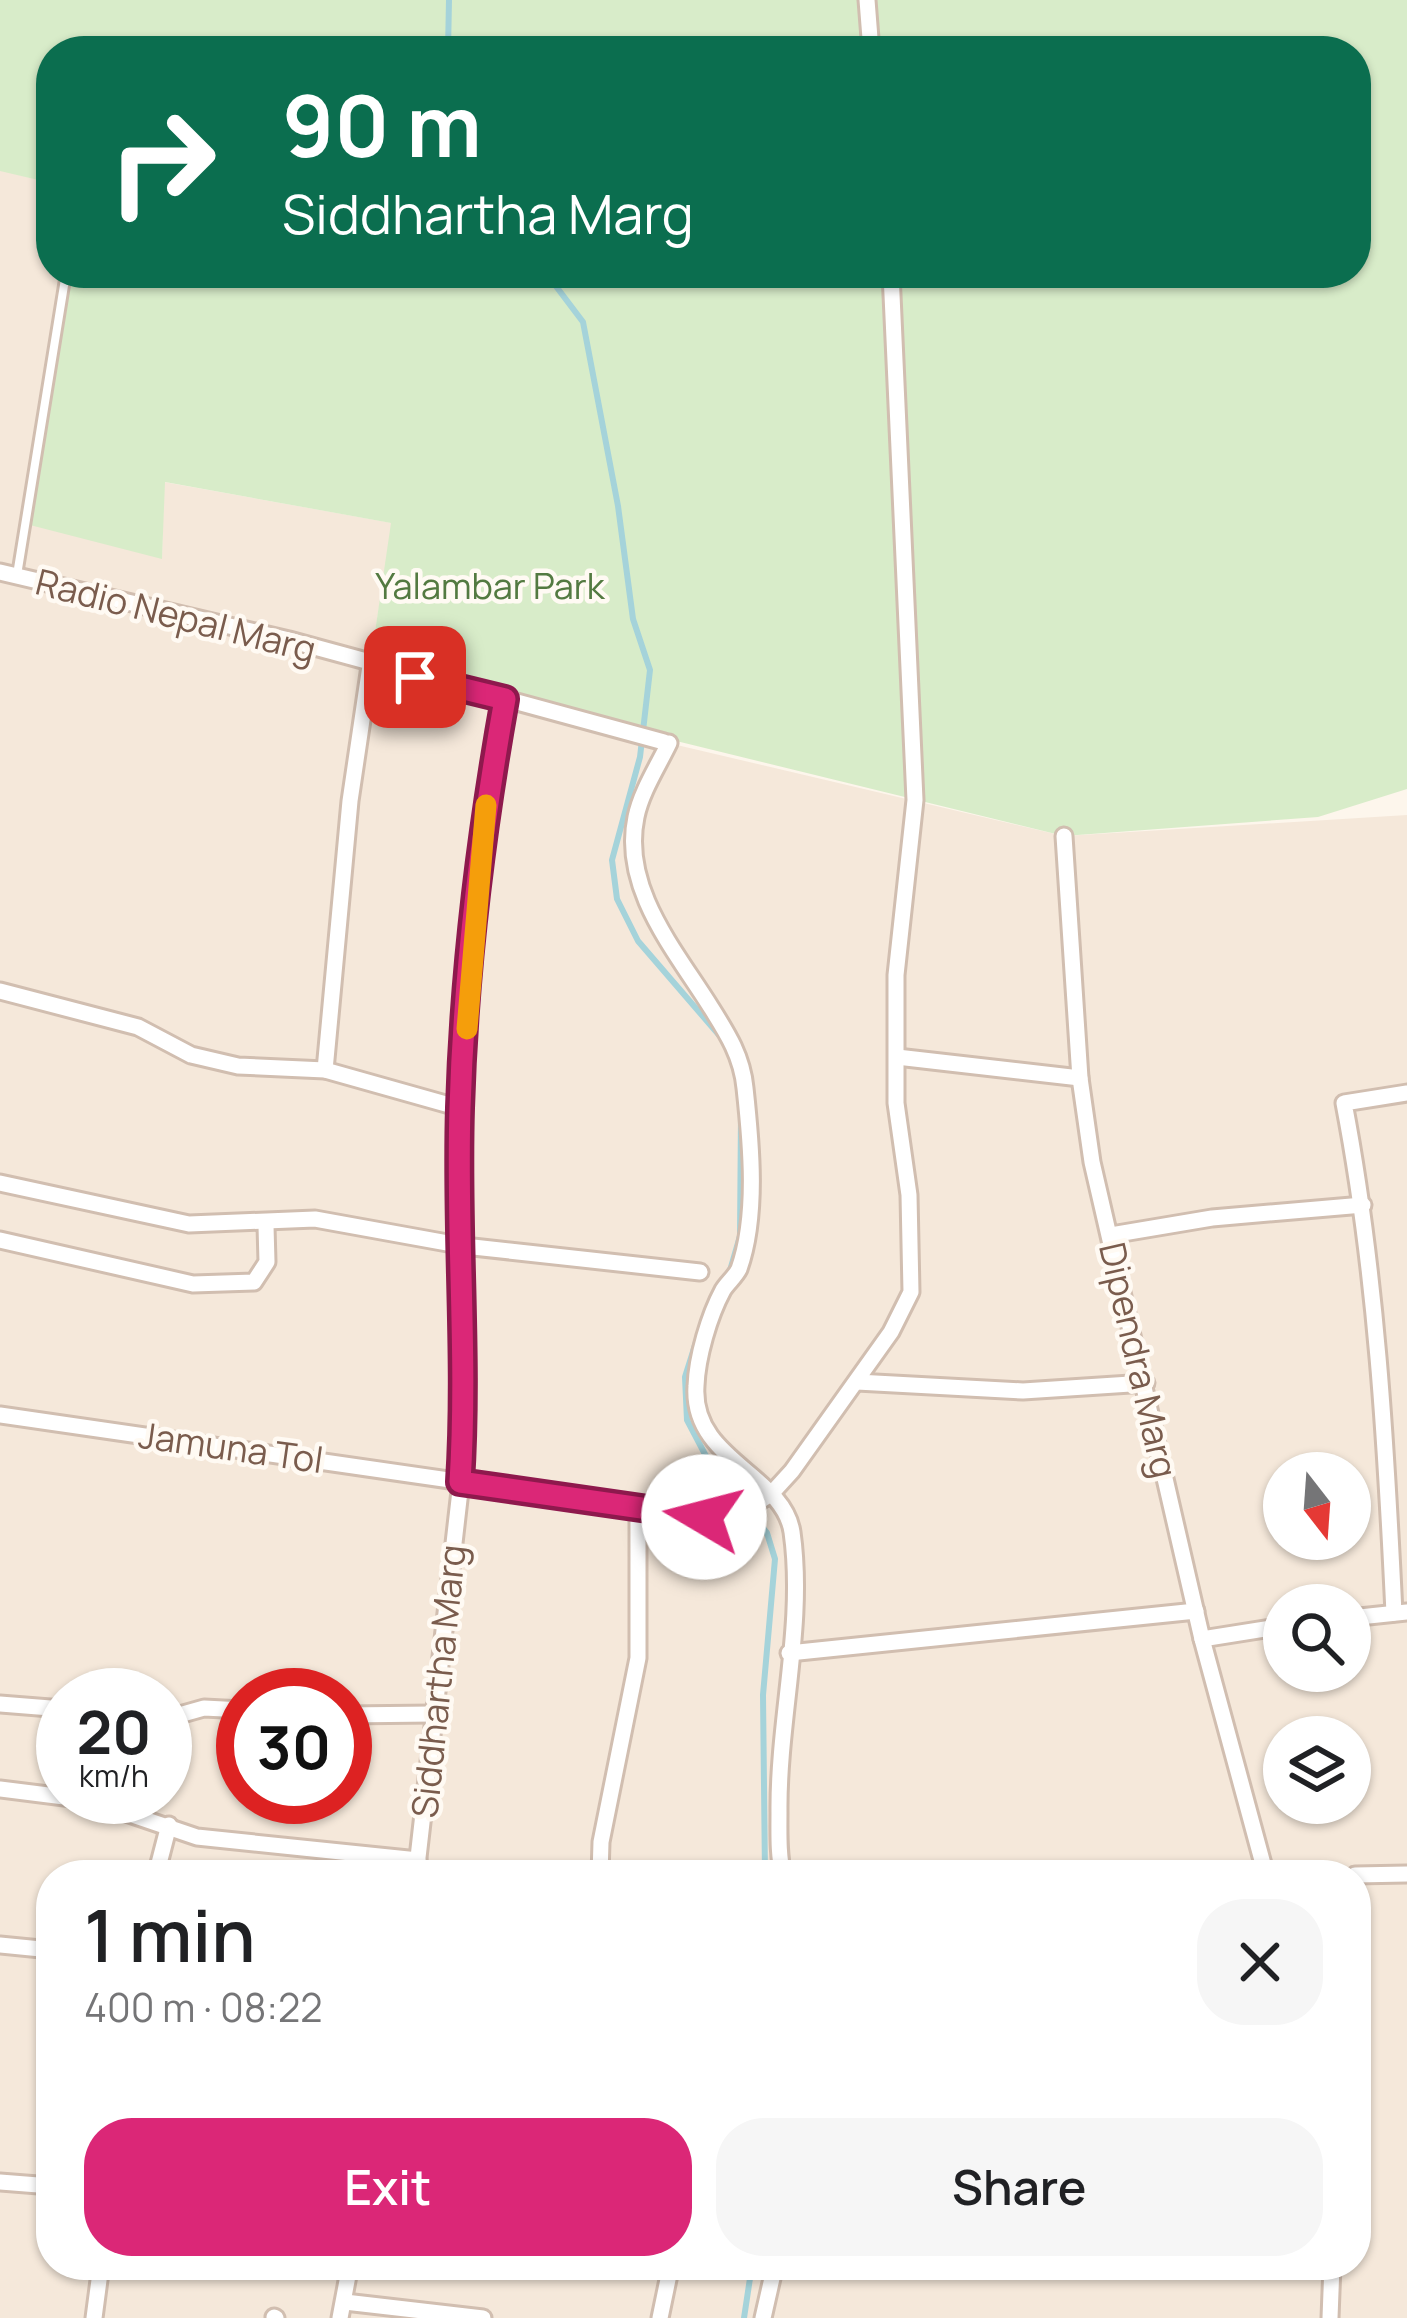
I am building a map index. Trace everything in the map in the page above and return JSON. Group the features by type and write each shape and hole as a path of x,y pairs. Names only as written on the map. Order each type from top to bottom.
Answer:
{"street":[{"path":"867,0 870,36"},
{"path":"783,1860 778,1774 795,1582 791,1526 766,1498 857,1382 911,1292 913,1249 896,1103 896,975 915,800 892,288"},
{"name":"Radio Nepal Marg","path":"8,574 289,640 370,666 666,742 636,813 636,866 658,926 733,1042 743,1072 749,1156 745,1242 737,1274 724,1289 713,1320 695,1390 700,1421 766,1498"},
{"path":"325,1070 350,801 370,666"},
{"name":"Siddhartha Marg","path":"418,1860 460,1482 464,1246 460,1108 482,825 505,699"},
{"name":"Dipendra Marg","path":"1064,836 1080,1078 1092,1162 1202,1639 1262,1860"},
{"path":"0,991 138,1027 191,1055 238,1066 325,1070 460,1108"},
{"path":"897,1058 1080,1078"},
{"path":"1371,1616 1401,1612 1363,1205 1344,1103 1407,1094"},
{"path":"0,1183 189,1225 266,1226 315,1220 464,1246 700,1272"},
{"path":"1112,1235 1212,1218 1363,1205"},
{"path":"0,1240 194,1284 254,1282 267,1262 266,1226"},
{"path":"857,1382 1023,1391 1146,1383"},
{"name":"Jamuna Tol","path":"0,1415 638,1508 734,1517 766,1498"},
{"path":"600,1860 638,1658 638,1508"},
{"path":"789,1653 1196,1611"},
{"path":"1202,1639 1263,1629"},
{"path":"0,1704 36,1707"},
{"path":"372,1714 433,1714"},
{"path":"0,1789 88,1800 197,1837 356,1860"},
{"path":"160,1860 169,1825"},
{"path":"1371,1875 1407,1874"},
{"path":"0,1945 36,1949"},
{"path":"0,2182 36,2185"},
{"path":"94,2318 99,2280"},
{"path":"347,2280 342,2310 483,2318"},
{"path":"660,2318 668,2280"},
{"path":"764,2318 772,2280"},
{"path":"1330,2318 1331,2280"}],"lane":[{"path":"8,574 63,288"}],"shaded area":[{"path":"0,170 36,179 36,288 71,288 162,558 164,482 392,523 370,665 630,734 1064,836 1407,815 1407,2318 0,2318"}],"green space":[{"name":"Yalambar Park","path":"0,0 1407,0 1407,789 1318,817 1064,836 370,666 391,523 165,482 162,559 26,524 64,288 1371,288 1371,36 36,36 36,179 0,171"}],"waterway":[{"path":"448,36 449,0"},
{"path":"557,288 583,322 618,506 633,619 650,670 640,757 612,860 617,899 638,941 719,1035"},
{"path":"729,1274 740,1236 741,1115"},
{"path":"697,1339 685,1377 687,1420 708,1460 767,1533 775,1559 763,1695 765,1860"},
{"path":"744,2318 750,2280"}],"slow traffic":[{"path":"467,1029 486,805"}],"route":[{"path":"415,677 505,699 482,825 460,1108 466,1393 460,1482 704,1517"}]}
